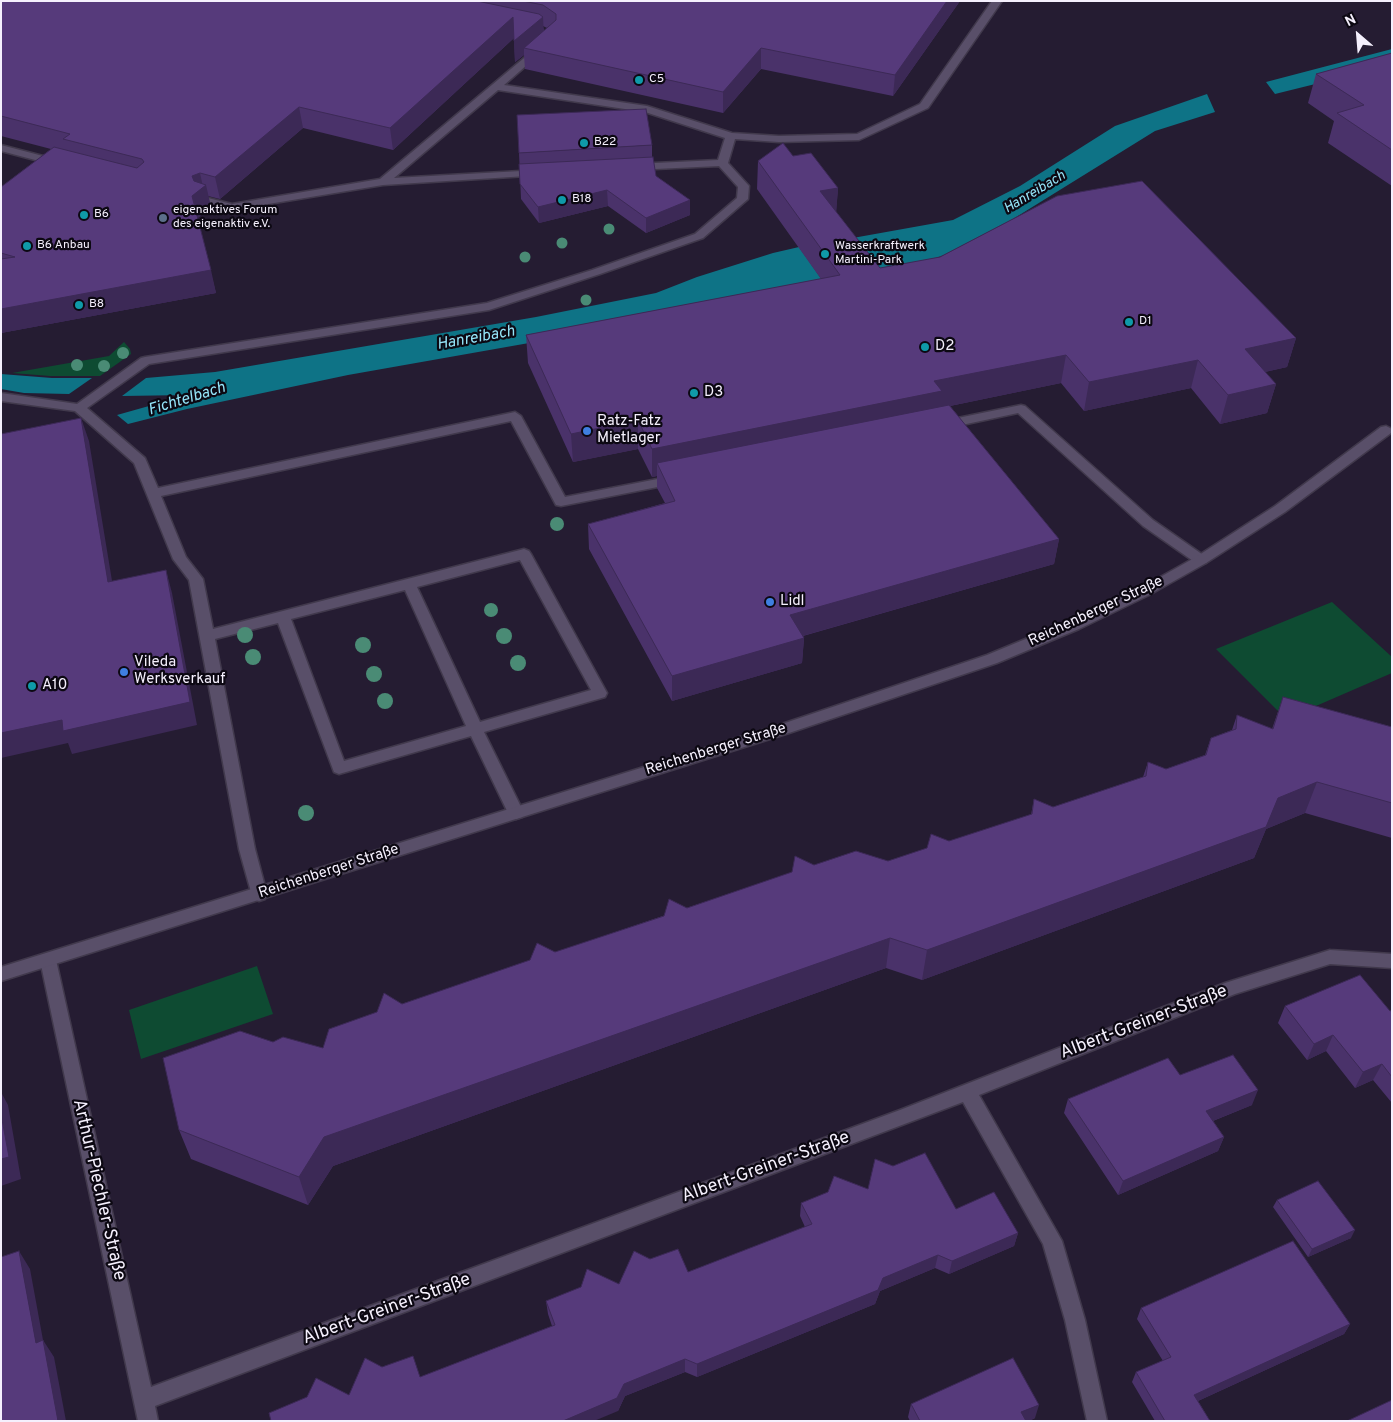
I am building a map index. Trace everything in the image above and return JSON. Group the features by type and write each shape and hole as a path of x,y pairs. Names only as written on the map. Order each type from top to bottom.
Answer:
{"street":[{"path":"498,87 647,109 731,136 779,139 859,137 924,106 997,1"},
{"path":"383,182 548,43"},
{"path":"722,163 731,136"},
{"path":"1,148 63,164 44,174"},
{"path":"79,408 145,361 489,306 596,272 699,236 742,198 744,186 722,163 627,167"},
{"path":"204,200 232,208 383,182 549,172"},
{"path":"1,397 79,408 140,461 180,559 196,579 247,849 260,894"},
{"path":"932,427 1021,409 1148,523 1200,560"},
{"path":"154,493 515,416 561,502 688,477"},
{"name":"Reichenberger Straße","path":"1,974 784,729 992,659 1039,640 1144,592 1200,560 1280,509 1386,430"},
{"path":"207,636 283,618 524,554 600,693 339,768 283,618"},
{"path":"409,584 475,729 516,813"},
{"name":"Albert-Greiner-Straße","path":"144,1400 967,1092 1232,988 1330,958 1392,961"},
{"name":"Arthur-Piechler-Straße","path":"48,960 148,1421"},
{"path":"967,1092 1052,1241 1075,1320 1097,1421"}],"green space":[{"path":"124,342 130,349 131,354 100,376 50,376 12,373 109,356"},
{"path":"1332,602 1392,657 1392,673 1286,719 1216,649"},
{"path":"257,966 273,1014 141,1059 129,1010"}],"water":[{"path":"1392,49 1392,65 1275,94 1266,82"},
{"name":"Hanreibach","path":"1207,94 1215,112 1155,131 1013,219 944,255 886,277 836,241 953,220 1020,186 1115,126"},
{"path":"799,247 829,290 348,375 187,409 128,424 117,415 188,395 122,396 146,378 215,372 536,317 656,293 697,277 773,253"},
{"path":"1,374 52,378 92,378 69,394 24,393 1,389"}],"building":[{"path":"1,1 477,1 539,14 543,17 514,41 513,17 390,128 299,107 215,177 200,173 192,176 194,181 206,185 192,196 211,270 1,309 1,259 15,257 1,253 1,187 54,147 137,168 144,162 142,159 63,139 70,134 1,116"},
{"path":"523,1 947,1 895,75 761,48 723,92 524,48 556,20 556,14 543,5"},
{"path":"1392,53 1392,150 1337,113 1364,105 1316,74"},
{"path":"646,109 652,145 519,153 517,115"},
{"path":"783,143 793,156 811,153 838,188 820,191 880,268 940,257 1057,196 1142,181 1296,338 1245,349 1276,384 1228,395 1198,360 1089,382 1066,355 934,381 942,391 652,449 638,420 571,434 526,335 840,275 758,161"},
{"path":"653,157 656,176 690,200 646,218 607,190 538,207 520,184 519,164"},
{"name":"Lidl","path":"949,405 1059,539 790,615 804,638 672,676 588,524 675,501 657,463"},
{"path":"81,418 108,582 166,570 190,702 63,731 62,720 1,733 1,434"},
{"path":"1283,697 1392,727 1392,803 1317,782 1278,798 1266,827 927,950 890,938 324,1137 299,1177 179,1130 163,1058 240,1031 273,1042 283,1037 323,1048 329,1029 377,1012 384,993 402,1004 530,960 537,943 555,952 664,916 669,899 687,908 792,872 795,856 814,865 856,851 888,861 927,848 931,834 949,841 1032,814 1034,799 1053,807 1146,776 1148,762 1166,769 1206,755 1211,738 1236,729 1237,715 1273,729"},
{"path":"1360,975 1390,1011 1392,1010 1392,1077 1382,1064 1363,1072 1333,1035 1314,1044 1285,1006"},
{"path":"1233,1055 1258,1090 1206,1111 1224,1137 1123,1181 1068,1099 1168,1058 1180,1075"},
{"path":"1,1114 9,1157 1,1159"},
{"path":"925,1153 956,1209 994,1192 1018,1233 952,1261 938,1255 883,1278 878,1290 697,1364 685,1359 624,1384 617,1398 563,1421 271,1421 269,1413 307,1397 316,1378 349,1395 365,1358 382,1367 413,1356 420,1377 555,1325 546,1301 581,1287 587,1269 619,1284 634,1251 650,1259 678,1249 688,1272 812,1224 801,1203 828,1192 834,1176 868,1189 875,1159 893,1166"},
{"path":"1318,1181 1355,1230 1312,1249 1277,1200"},
{"path":"1293,1241 1350,1324 1194,1395 1210,1421 1165,1421 1136,1372 1171,1357 1141,1308"},
{"path":"19,1251 36,1343 43,1340 58,1421 1,1421 1,1257"},
{"path":"1013,1358 1039,1405 1021,1412 1026,1421 920,1421 911,1404"},
{"path":"1392,1400 1392,1421 1347,1421"}],"place":[{"name":"C5","path":"639,80"},
{"name":"B22","path":"584,143"},
{"name":"B18","path":"562,200"},
{"name":"B6","path":"84,215"},
{"name":"eigenaktives Forum des eigenaktiv e.V.","path":"163,218"},
{"name":"B6 Anbau","path":"27,246"},
{"name":"Wasserkraftwerk Martini-Park","path":"825,254"},
{"name":"B8","path":"79,305"},
{"name":"D1","path":"1129,322"},
{"name":"D2","path":"925,347"},
{"name":"D3","path":"694,393"},
{"name":"Ratz-Fatz Mietlager","path":"587,431"},
{"name":"Lidl","path":"770,602"},
{"name":"Vileda Werksverkauf","path":"124,672"},
{"name":"A10","path":"32,686"}],"water label":[{"name":"Fichtelbach","path":"187,400"}]}
